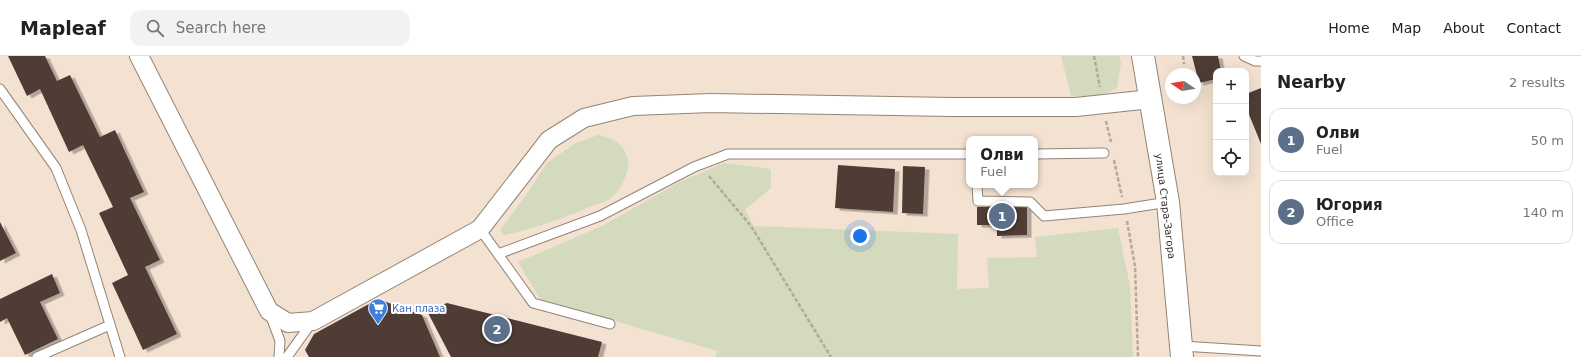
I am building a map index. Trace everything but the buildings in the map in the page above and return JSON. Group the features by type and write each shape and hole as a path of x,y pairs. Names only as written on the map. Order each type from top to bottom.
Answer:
{"main road":[{"name":"улица Стара-Загора","path":"1143,56 1168,202 1182,352"}],"street":[{"path":"138,56 269,311 288,323 313,321 480,229 549,140 584,118 633,106 712,103 952,107 1076,107 1151,99"}],"lane":[{"path":"1244,56 1256,62 1261,61"},
{"path":"0,89 56,168 81,230 120,357"},
{"path":"1038,154 1104,153"},
{"path":"498,254 600,216 700,165 728,154 966,154"},
{"path":"977,188 978,201 1030,202 1044,216 1124,209 1168,202"},
{"path":"480,229 532,303 610,324"},
{"path":"269,311 280,341 279,357"},
{"path":"287,357 313,321"},
{"path":"37,357 110,325"},
{"path":"1182,352 1261,350"}],"path":[{"path":"1183,56 1184,64"},
{"path":"700,165 751,226 831,357"}],"green space":[{"path":"1061,56 1119,56 1121,63 1117,88 1095,96 1071,96"},
{"path":"598,135 609,138 618,143 624,150 628,160 628,170 615,195 607,201 560,219 526,230 504,235 500,230 547,163 574,144"},
{"path":"724,163 771,169 771,188 745,210 754,226 958,234 957,289 989,288 987,258 1037,257 1035,237 1118,228 1130,286 1133,357 715,357 717,351 540,299 518,262 602,226 680,182"}],"place":[{"name":"Олви","path":"1002,216"},
{"name":"Кан плаза","path":"378,325"},
{"name":"Югория","path":"497,329"}]}
